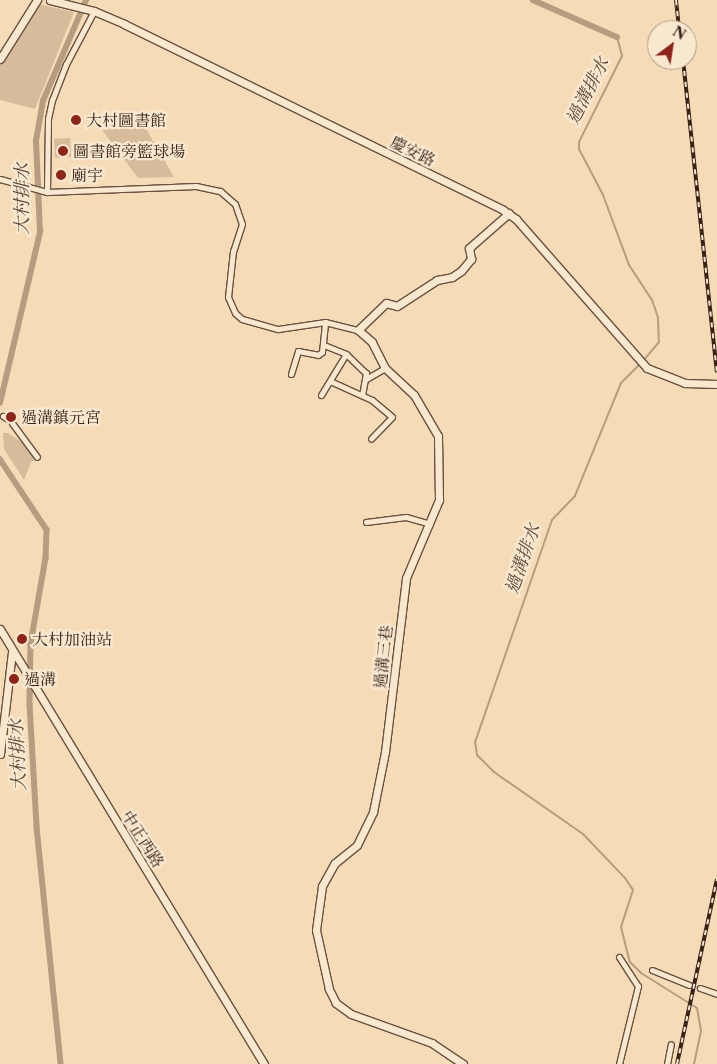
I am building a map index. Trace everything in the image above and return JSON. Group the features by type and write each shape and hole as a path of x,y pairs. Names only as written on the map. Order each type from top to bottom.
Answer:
{"street":[{"path":"0,59 37,0"},
{"name":"慶安路","path":"50,0 79,4 92,10 509,214 647,368 685,383 717,384"},
{"path":"47,192 48,119 52,100 66,64 92,10"},
{"path":"0,179 47,192 205,186 220,191 235,204 242,224 233,251 228,297 231,307 242,319 278,329 325,322 358,330 386,303 397,306 437,280 452,277 462,271 471,259 469,248 509,214"},
{"path":"291,374 298,351 318,355 324,345 325,322"},
{"name":"過溝三巷","path":"358,330 372,342 385,368 414,395 438,436 439,500 406,578 385,752 373,812 357,845 335,863 322,886 316,930 328,989 336,1003 351,1014 432,1043 462,1064"},
{"path":"324,345 346,354 366,373 362,395"},
{"path":"321,395 346,354"},
{"path":"366,379 385,368"},
{"path":"330,381 362,395 392,417 371,438"},
{"path":"12,423 37,458"},
{"path":"366,522 406,517 430,524"},
{"name":"中正西路","path":"0,629 12,652 264,1064"},
{"path":"0,754 12,652"},
{"path":"619,958 638,986 619,1064"},
{"path":"652,970 690,985"},
{"path":"700,988 717,994"},
{"path":"667,1064 671,1044"}],"shaded area":[{"path":"38,4 74,12 35,109 0,100 0,65"},
{"path":"145,127 174,177 138,178 102,130"},
{"name":"圖書館旁籃球場","path":"70,138 71,157 55,158 54,139"},
{"path":"3,433 8,433 42,456 31,462 24,480 4,449"}],"waterway":[{"name":"大村排水","path":"0,403 40,232 36,141 43,101 86,0"},
{"name":"過溝排水","path":"533,0 617,37"},
{"name":"過溝排水","path":"617,37 622,56 579,142 579,149 603,195 629,265 652,300 658,317 659,342 644,360"},
{"name":"過溝排水","path":"641,363 621,383 575,496 552,520 475,742 477,755 494,772 583,834 625,878 633,890 621,927 630,962 641,973 697,1008 701,1031 694,1064"},
{"name":"大村排水","path":"0,459 47,530 46,558 31,644 30,704 37,827 61,1064"}],"tunnel":[{"path":"689,985 700,988"}],"railway":[{"path":"676,0 678,20"},
{"path":"684,70 717,372"},
{"path":"677,1064 717,879"}],"place":[{"name":"大村圖書館","path":"76,120"},
{"name":"圖書館旁籃球場","path":"63,151"},
{"name":"廟宇","path":"61,175"},
{"name":"過溝鎮元宮","path":"11,417"},
{"name":"大村加油站","path":"22,639"},
{"name":"過溝","path":"14,679"}]}
